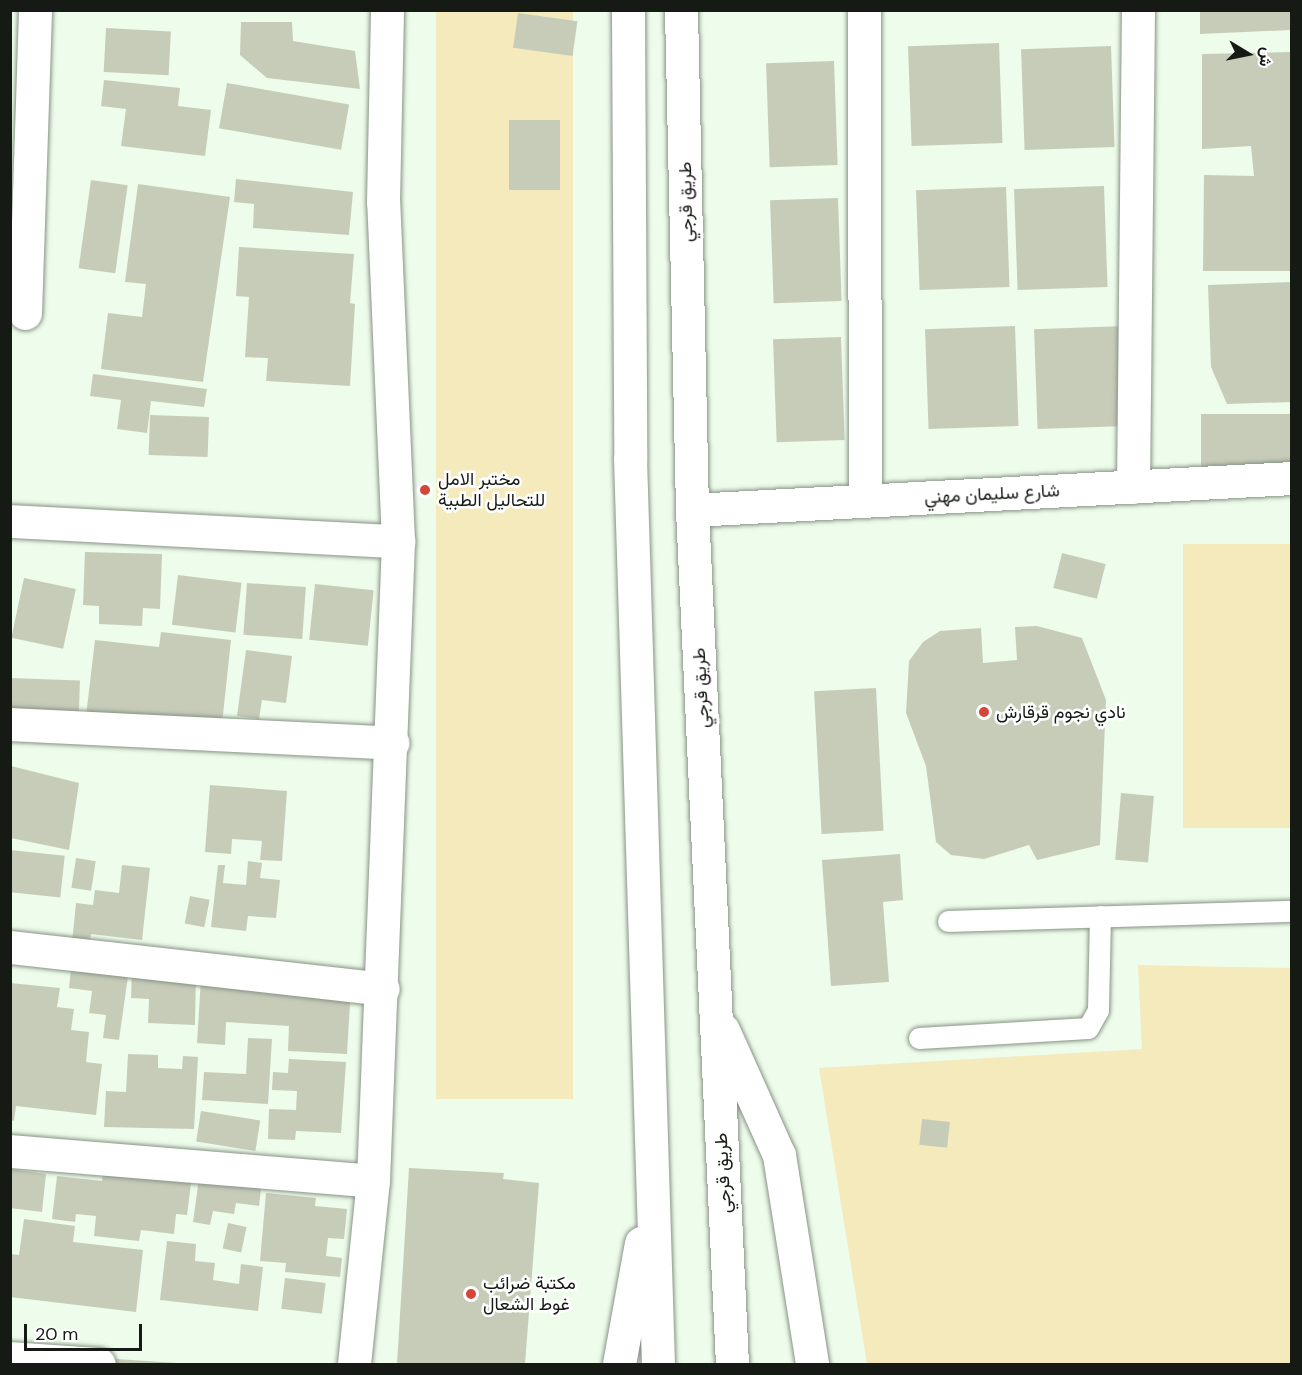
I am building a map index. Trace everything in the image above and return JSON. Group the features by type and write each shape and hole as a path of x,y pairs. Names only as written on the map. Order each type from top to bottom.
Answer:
{"main road":[{"path":"25,313 35,10"},
{"path":"354,1365 373,1181 393,743 398,541 383,202 387,10"},
{"path":"618,10 630,56"},
{"path":"628,10 630,435 655,1167 658,1365"},
{"name":"طريق قرجي","path":"681,10 692,510 732,1365"},
{"path":"864,10 865,501"},
{"path":"1133,487 1137,10"},
{"name":"شارع سليمان مهني","path":"692,510 1292,478"},
{"path":"10,521 398,541"},
{"path":"10,724 393,743"},
{"path":"10,947 383,989"},
{"path":"717,1015 779,1155 812,1365"},
{"path":"10,1151 373,1181"},
{"path":"619,1365 655,1167"},
{"path":"10,1358 99,1365"}],"lane":[{"path":"948,921 1292,911"},
{"path":"919,1038 1088,1028 1098,1010 1100,916"}],"shaded area":[{"path":"436,11 573,11 573,1099 436,1099"},
{"path":"1183,544 1291,544 1291,828 1183,828"},
{"path":"1138,965 1291,968 1291,1364 867,1364 819,1068 1142,1049"}],"building":[{"path":"1200,10 1292,10 1292,30 1200,34"},
{"path":"518,13 577,21 573,56 513,48"},
{"path":"241,22 292,22 293,41 355,51 360,89 267,78 240,55"},
{"path":"106,28 171,31 169,75 104,72"},
{"path":"999,43 1002,143 912,146 908,46"},
{"path":"1111,46 1115,147 1025,150 1021,49"},
{"path":"1292,52 1292,271 1203,271 1204,175 1254,176 1251,146 1202,149 1202,54"},
{"path":"834,61 838,165 770,167 766,63"},
{"path":"104,80 180,88 178,106 211,110 205,156 121,146 126,109 101,106"},
{"path":"227,83 349,105 341,150 219,128"},
{"path":"509,120 560,120 560,190 509,190"},
{"path":"236,179 353,192 349,235 253,228 254,204 234,202"},
{"path":"91,180 128,185 115,273 79,268"},
{"path":"138,184 230,197 203,382 101,369 108,313 142,317 146,284 125,282"},
{"path":"1104,186 1108,287 1018,290 1014,189"},
{"path":"1006,187 1009,287 920,290 916,190"},
{"path":"838,198 842,301 774,303 770,200"},
{"path":"239,247 354,254 350,303 355,304 350,386 266,381 268,358 245,357 249,297 236,296"},
{"path":"1292,282 1292,402 1227,404 1211,367 1208,285"},
{"path":"1015,326 1018,426 929,429 925,329"},
{"path":"1124,326 1127,426 1038,429 1034,329"},
{"path":"841,337 845,440 777,442 773,339"},
{"path":"93,374 207,389 204,407 151,401 147,433 117,429 121,400 90,396"},
{"path":"1201,414 1292,414 1292,469 1201,469"},
{"path":"150,415 209,417 208,457 149,455"},
{"path":"85,552 162,554 160,609 143,608 142,626 99,624 99,606 83,605"},
{"path":"1062,553 1106,564 1097,599 1053,588"},
{"path":"178,575 242,583 235,632 172,625"},
{"path":"24,578 76,589 63,649 11,638"},
{"path":"247,583 306,587 302,639 243,635"},
{"path":"315,584 374,590 368,646 309,640"},
{"path":"1037,626 1082,638 1106,700 1100,845 1037,860 1029,845 984,859 951,855 936,842 926,766 906,713 909,661 923,642 940,631 981,628 983,663 1017,660 1015,627"},
{"path":"161,632 231,640 222,724 86,716 95,640 159,647"},
{"path":"246,650 292,656 286,703 262,700 259,719 237,716"},
{"path":"10,678 80,680 78,735 10,733"},
{"path":"876,688 883,831 822,834 814,691"},
{"path":"11,766 79,783 69,850 11,838"},
{"path":"210,785 287,791 282,861 260,860 262,841 232,839 231,854 205,852"},
{"path":"1121,793 1154,796 1148,863 1115,860"},
{"path":"10,850 65,856 60,898 10,892"},
{"path":"900,854 903,900 883,902 889,982 831,986 822,860"},
{"path":"76,858 96,861 91,891 71,888"},
{"path":"248,861 262,863 260,878 280,880 276,918 248,916 246,931 211,927 218,865 225,865 223,883 246,885"},
{"path":"122,865 150,868 142,940 91,934 89,945 72,943 76,903 93,905 95,890 119,893"},
{"path":"190,896 210,900 204,927 185,923"},
{"path":"71,968 128,976 119,1040 103,1038 106,1015 89,1013 92,991 69,988"},
{"path":"132,968 196,970 195,1025 148,1023 149,999 131,998"},
{"path":"201,978 351,987 347,1054 288,1051 289,1026 226,1022 225,1045 197,1043"},
{"path":"10,983 60,988 57,1007 74,1009 71,1030 89,1032 86,1062 102,1064 96,1115 16,1106 14,1121 10,1120"},
{"path":"248,1038 272,1039 268,1104 202,1100 204,1072 246,1074"},
{"path":"128,1054 158,1055 158,1068 182,1069 183,1056 198,1057 194,1129 104,1127 106,1091 126,1092"},
{"path":"289,1059 346,1062 341,1133 296,1131 295,1140 268,1139 269,1109 296,1110 297,1091 272,1090 273,1072 288,1073"},
{"path":"201,1111 260,1120 255,1151 196,1142"},
{"path":"922,1119 950,1122 947,1148 919,1145"},
{"path":"409,1168 504,1173 503,1179 539,1183 525,1364 397,1364"},
{"path":"10,1169 46,1174 42,1212 10,1208"},
{"path":"200,1171 262,1180 259,1206 236,1203 234,1214 213,1211 210,1225 193,1222"},
{"path":"103,1172 191,1183 187,1215 176,1214 174,1234 141,1230 139,1241 94,1236 96,1216 76,1214 75,1222 52,1219 57,1176 102,1181"},
{"path":"266,1193 316,1198 315,1206 347,1209 344,1239 328,1238 326,1256 342,1258 340,1277 285,1272 286,1263 260,1261"},
{"path":"24,1219 75,1226 73,1242 143,1250 136,1312 10,1297 10,1254 19,1255"},
{"path":"228,1223 247,1227 241,1252 223,1248"},
{"path":"167,1241 196,1244 195,1261 215,1263 213,1280 239,1284 241,1264 263,1267 258,1311 160,1300"},
{"path":"285,1278 326,1283 322,1314 281,1309"},
{"path":"101,1358 177,1363 177,1364 101,1364"}],"place":[{"name":"مختبر الامل للتحاليل الطبية","path":"425,490"},
{"name":"نادي نجوم قرقارش","path":"984,712"},
{"name":"مكتبة ضرائب غوط الشعال","path":"471,1294"}]}
